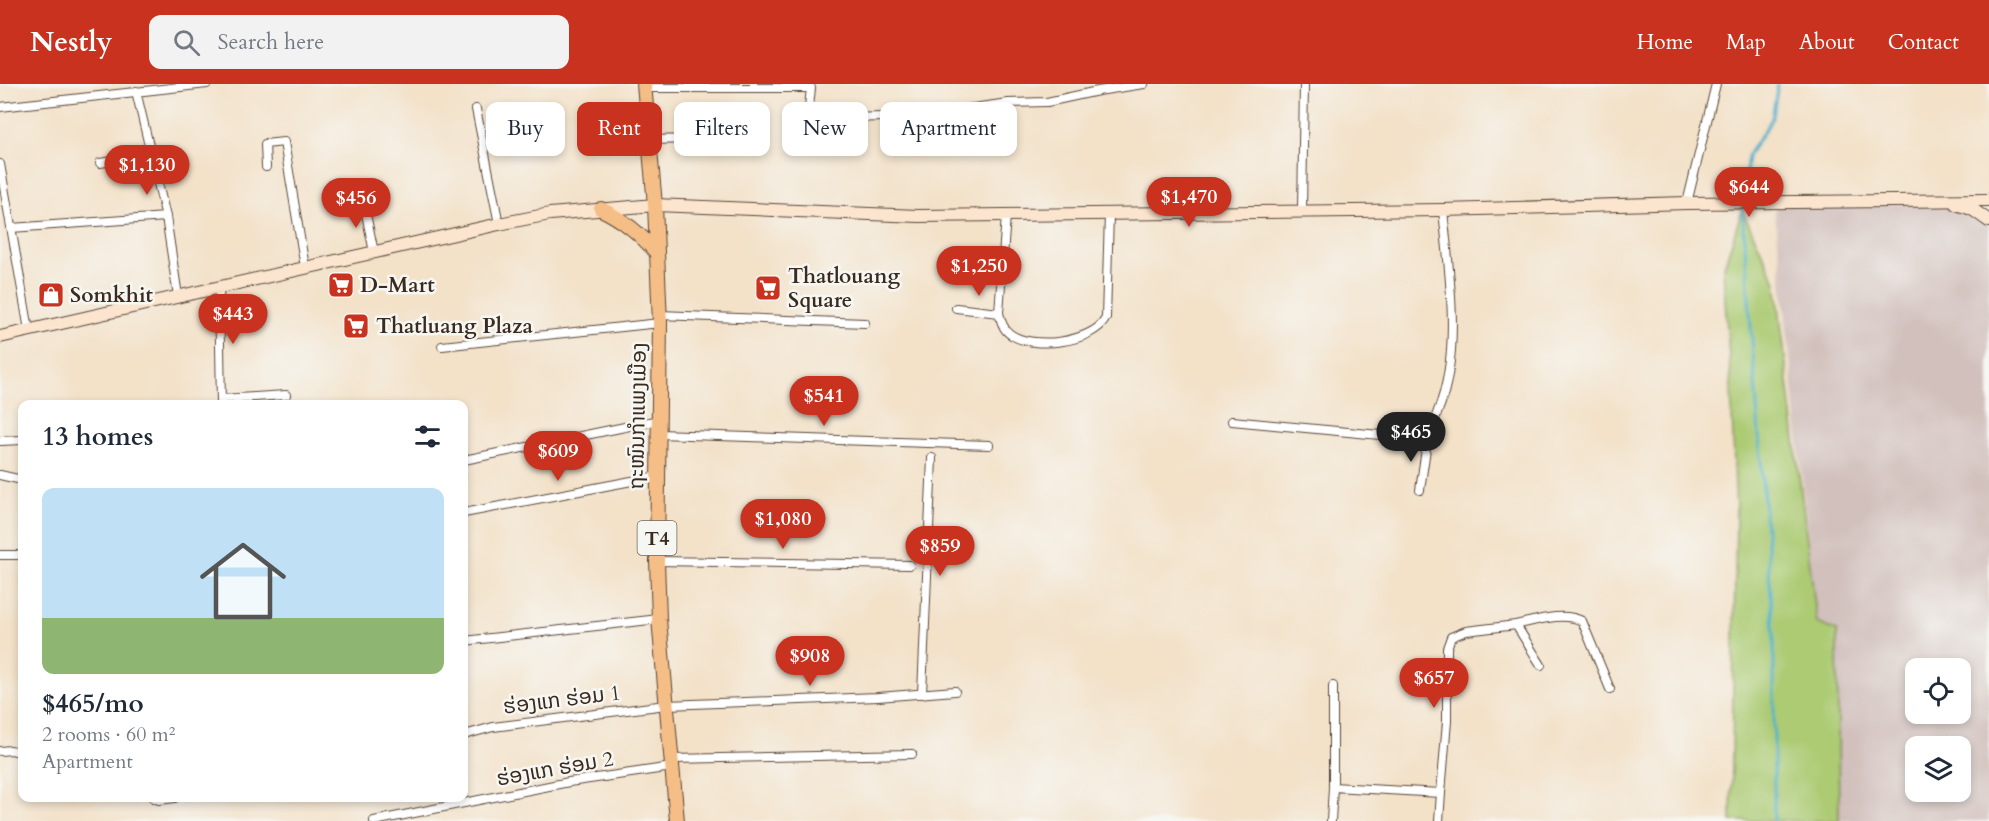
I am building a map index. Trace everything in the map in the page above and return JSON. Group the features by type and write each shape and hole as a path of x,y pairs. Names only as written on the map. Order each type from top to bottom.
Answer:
{"main road":[{"name":"ຖະໜົນກຳແພງເມືອງ","path":"645,86 646,102"},
{"name":"ຖະໜົນກຳແພງເມືອງ","path":"650,156 660,319 657,561 659,619 676,821"},
{"path":"1919,200 1963,206 1979,213 1989,221"},
{"path":"0,337 499,224 550,214 655,205 918,216 1443,210 1686,203 1989,200"},
{"path":"601,209 620,218 657,253"}],"street":[{"path":"0,107 207,84"},
{"path":"645,86 811,86 808,116 814,119 918,116 1008,103 1047,102 1144,84"},
{"path":"1302,211 1304,84"},
{"path":"1686,203 1716,84"},
{"path":"136,91 166,217 178,296"},
{"path":"476,108 499,224"},
{"path":"266,167 265,144 284,142 305,267"},
{"path":"100,163 151,154"},
{"path":"0,164 29,330"},
{"path":"363,200 374,252"},
{"path":"1232,421 1401,437 1425,434 1432,426 1446,391 1450,354 1449,264 1443,210"},
{"path":"1006,215 999,313 1002,323 1010,334 1029,341 1061,343 1092,332 1099,328 1106,318 1109,214"},
{"path":"11,228 166,217"},
{"path":"219,286 221,400"},
{"path":"956,308 999,313"},
{"path":"442,346 660,319 865,323"},
{"path":"240,400 286,395"},
{"path":"468,459 659,427 989,445"},
{"path":"1420,490 1427,442 1425,434"},
{"path":"0,441 18,440"},
{"path":"922,694 932,458"},
{"path":"0,475 18,479"},
{"path":"468,512 658,476"},
{"path":"0,555 18,555"},
{"path":"657,561 910,565"},
{"path":"1438,821 1447,721 1447,648 1451,637 1466,631 1516,625 1549,618 1569,617 1582,621 1610,689"},
{"path":"468,641 659,619"},
{"path":"1516,625 1541,665"},
{"path":"1331,821 1333,686"},
{"name":"ຮ່ອງແກ ຮ່ອມ 1","path":"468,734 494,727 666,705 955,691"},
{"path":"0,751 18,752"},
{"name":"ຮ່ອງແກ ຮ່ອມ 2","path":"374,821 672,763 912,754"},
{"path":"1333,787 1441,793"}],"shaded area":[{"path":"1774,202 1953,204 1989,221 1989,821 1839,821 1837,631 1817,624"}],"green space":[{"path":"1742,210 1776,282 1817,623 1837,631 1839,821 1731,821 1736,513 1723,270"}],"waterway":[{"path":"1743,199 1748,155 1772,119 1778,84"},
{"path":"1742,206 1774,637 1774,821"}],"place":[{"name":"D-Mart","path":"341,285"},
{"name":"Thatlouang Square","path":"768,288"},
{"name":"Somkhit","path":"51,295"},
{"name":"Thatluang Plaza","path":"356,326"}]}
